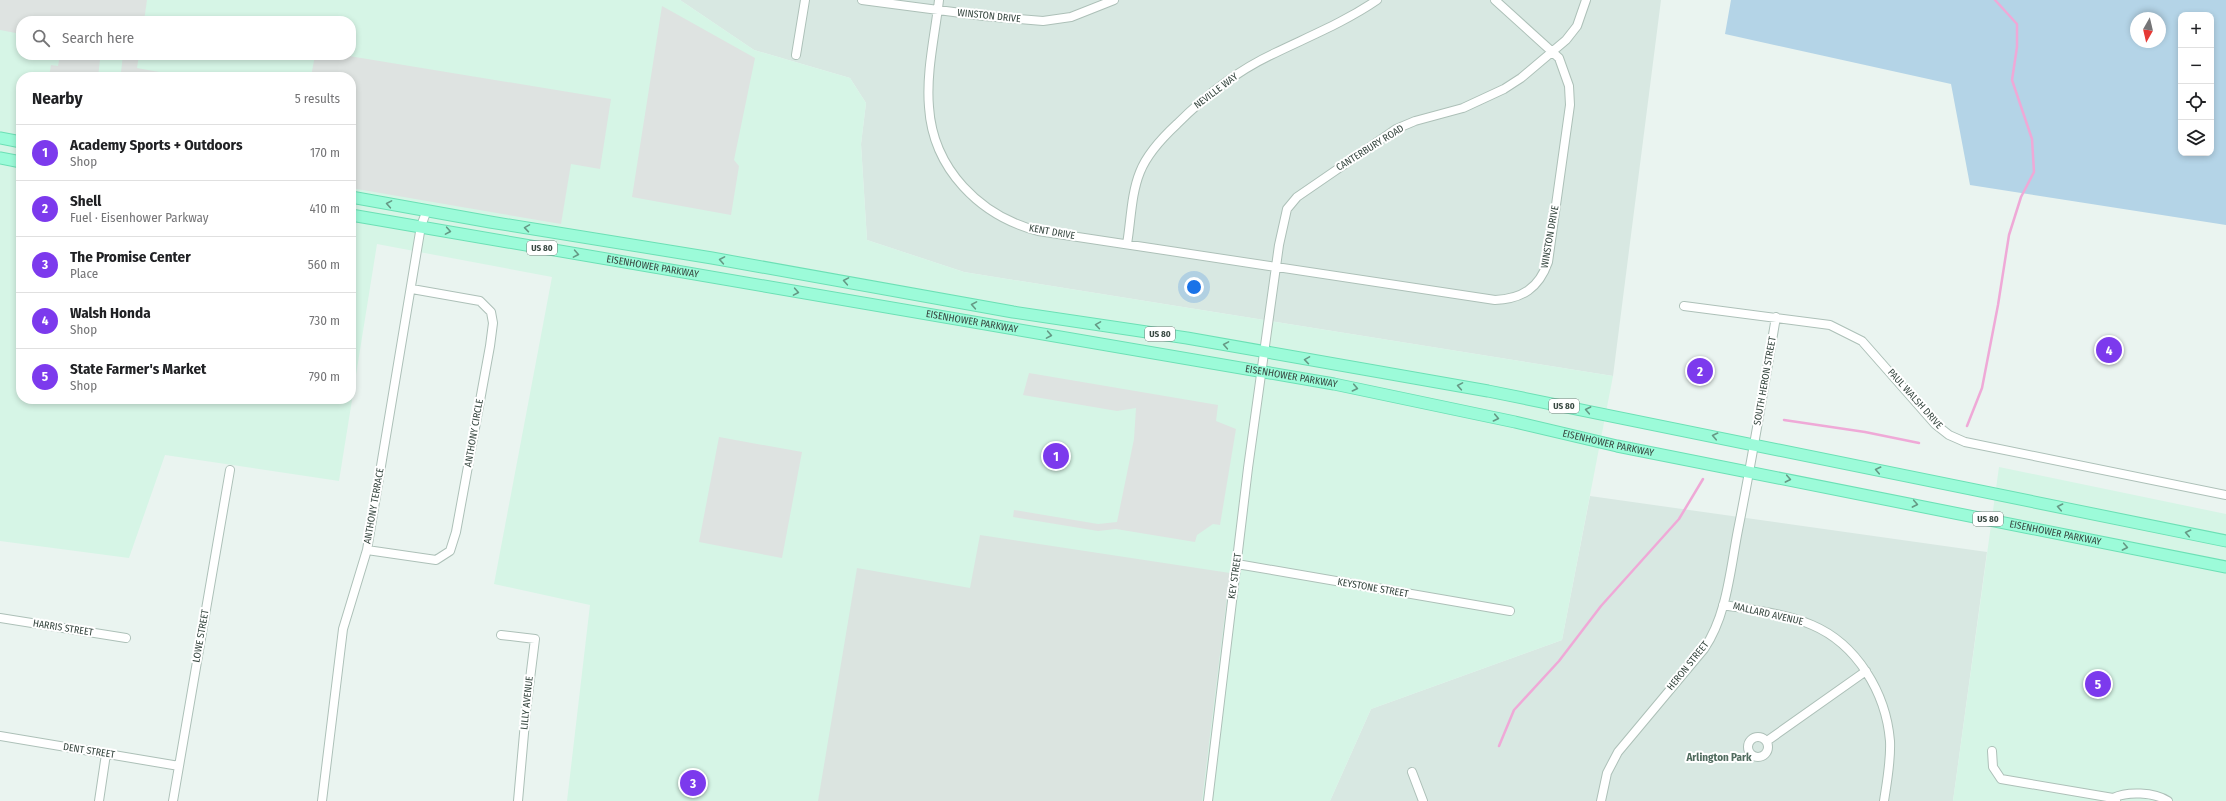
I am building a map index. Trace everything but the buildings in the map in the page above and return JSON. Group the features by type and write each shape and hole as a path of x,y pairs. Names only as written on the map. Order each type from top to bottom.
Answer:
{"main road":[{"path":"0,138 16,141"},
{"path":"0,158 16,161"},
{"name":"EISENHOWER PARKWAY","path":"356,198 712,258 1012,312 1264,352 1488,391 2226,541"},
{"name":"EISENHOWER PARKWAY","path":"356,216 1261,371 1372,392 1515,422 1617,446 2226,568"}],"street":[{"path":"796,55 805,0"},
{"name":"WINSTON DRIVE","path":"862,0 1043,21 1071,17 1114,0"},
{"name":"KENT DRIVE","path":"940,0 930,77 929,113 936,140 942,155 958,181 972,196 992,212 1022,227 1277,267"},
{"name":"NEVILLE WAY","path":"1127,244 1140,170 1162,138 1191,109 1236,76 1274,53 1332,27 1377,0"},
{"name":"WINSTON DRIVE","path":"1277,267 1495,300 1509,300 1522,296 1533,288 1543,276 1548,262 1570,105 1569,86 1559,58 1495,0"},
{"name":"CANTERBURY ROAD","path":"1264,352 1279,245 1287,209 1297,197 1396,129 1415,120 1462,108 1485,99 1521,78 1566,40 1577,26 1586,0"},
{"name":"ANTHONY TERRACE","path":"322,801 343,628 367,550 412,289 421,226 427,210"},
{"name":"ANTHONY CIRCLE","path":"367,550 436,560 450,551 456,532 490,346 493,323 492,312 480,301 412,289"},
{"name":"PAUL WALSH DRIVE","path":"1684,306 1830,325 1862,341 1935,424 1949,434 1965,442 2226,495"},
{"name":"SOUTH HERON STREET","path":"1754,444 1776,317"},
{"name":"KEY STREET","path":"1208,801 1264,352"},
{"name":"HERON STREET","path":"1601,801 1607,773 1612,761 1704,649 1714,634 1723,604 1750,472 1754,444"},
{"name":"LOWE STREET","path":"173,801 230,470"},
{"name":"KEYSTONE STREET","path":"1237,564 1510,612"},
{"name":"MALLARD AVENUE","path":"1723,604 1796,619 1813,625 1838,641 1866,671 1879,694 1890,740 1890,755 1884,801"},
{"name":"HARRIS STREET","path":"0,618 126,638"},
{"name":"LILLY AVENUE","path":"501,635 535,639 526,711 518,801"},
{"path":"1766,741 1866,671"},
{"name":"DENT STREET","path":"0,736 179,766"},
{"path":"1992,751 1993,767 2001,779 2114,800 2122,793 2144,794 2168,801"},
{"path":"99,801 106,754"},
{"path":"1412,772 1423,801"}],"shaded area":[{"path":"0,0 680,0 754,50 850,78 866,103 861,144 867,240 964,272 1613,376 1562,640 1371,709 1330,801 567,801 590,605 494,584 552,277 377,244 356,375 356,72 16,72 16,404 351,404 339,481 165,455 129,558 0,541"},
{"path":"0,0 147,0 145,16 16,16 16,33 0,30"},
{"path":"680,0 1661,0 1613,376 964,272 867,240 861,144 866,103 850,78 754,50"},
{"path":"1731,0 2226,0 2226,225 1970,185 1951,84 1725,34"},
{"path":"662,6 755,58 734,160 739,166 731,215 632,197"},
{"path":"356,57 611,99 600,169 571,164 561,224 356,189 356,72 312,72 314,60 356,60"},
{"path":"59,60 100,60 99,72 50,72 51,65 58,66"},
{"path":"122,60 138,60 137,68 159,72 121,72"},
{"path":"1029,373 1218,405 1216,421 1236,429 1220,525 1213,524 1197,535 1195,542 1116,529 1098,531 1013,517 1014,510 1098,524 1117,522 1134,439 1136,408 1117,411 1023,395"},
{"path":"719,437 802,452 782,558 699,542"},
{"path":"1999,467 2226,514 2226,801 1953,801"},
{"path":"1590,496 1987,552 1953,801 1330,801 1371,709 1562,640"},
{"path":"980,535 1230,573 1202,801 818,801 857,568 970,588"}],"waterway":[{"path":"1967,426 1982,388 1998,305 2009,235 2021,197 2034,172 2032,139 2012,80 2017,47 2017,24 1995,0"},
{"path":"1784,420 1865,432 1919,443"},
{"path":"1499,746 1514,710 1559,661 1601,606 1679,519 1703,479"}],"place":[{"name":"Walsh Honda","path":"2109,350"},
{"name":"Shell","path":"1700,371"},
{"name":"Academy Sports + Outdoors","path":"1056,456"},
{"name":"State Farmer's Market","path":"2098,684"},
{"name":"The Promise Center","path":"693,783"}],"district":[{"name":"Arlington Park","path":"1719,757"}]}
